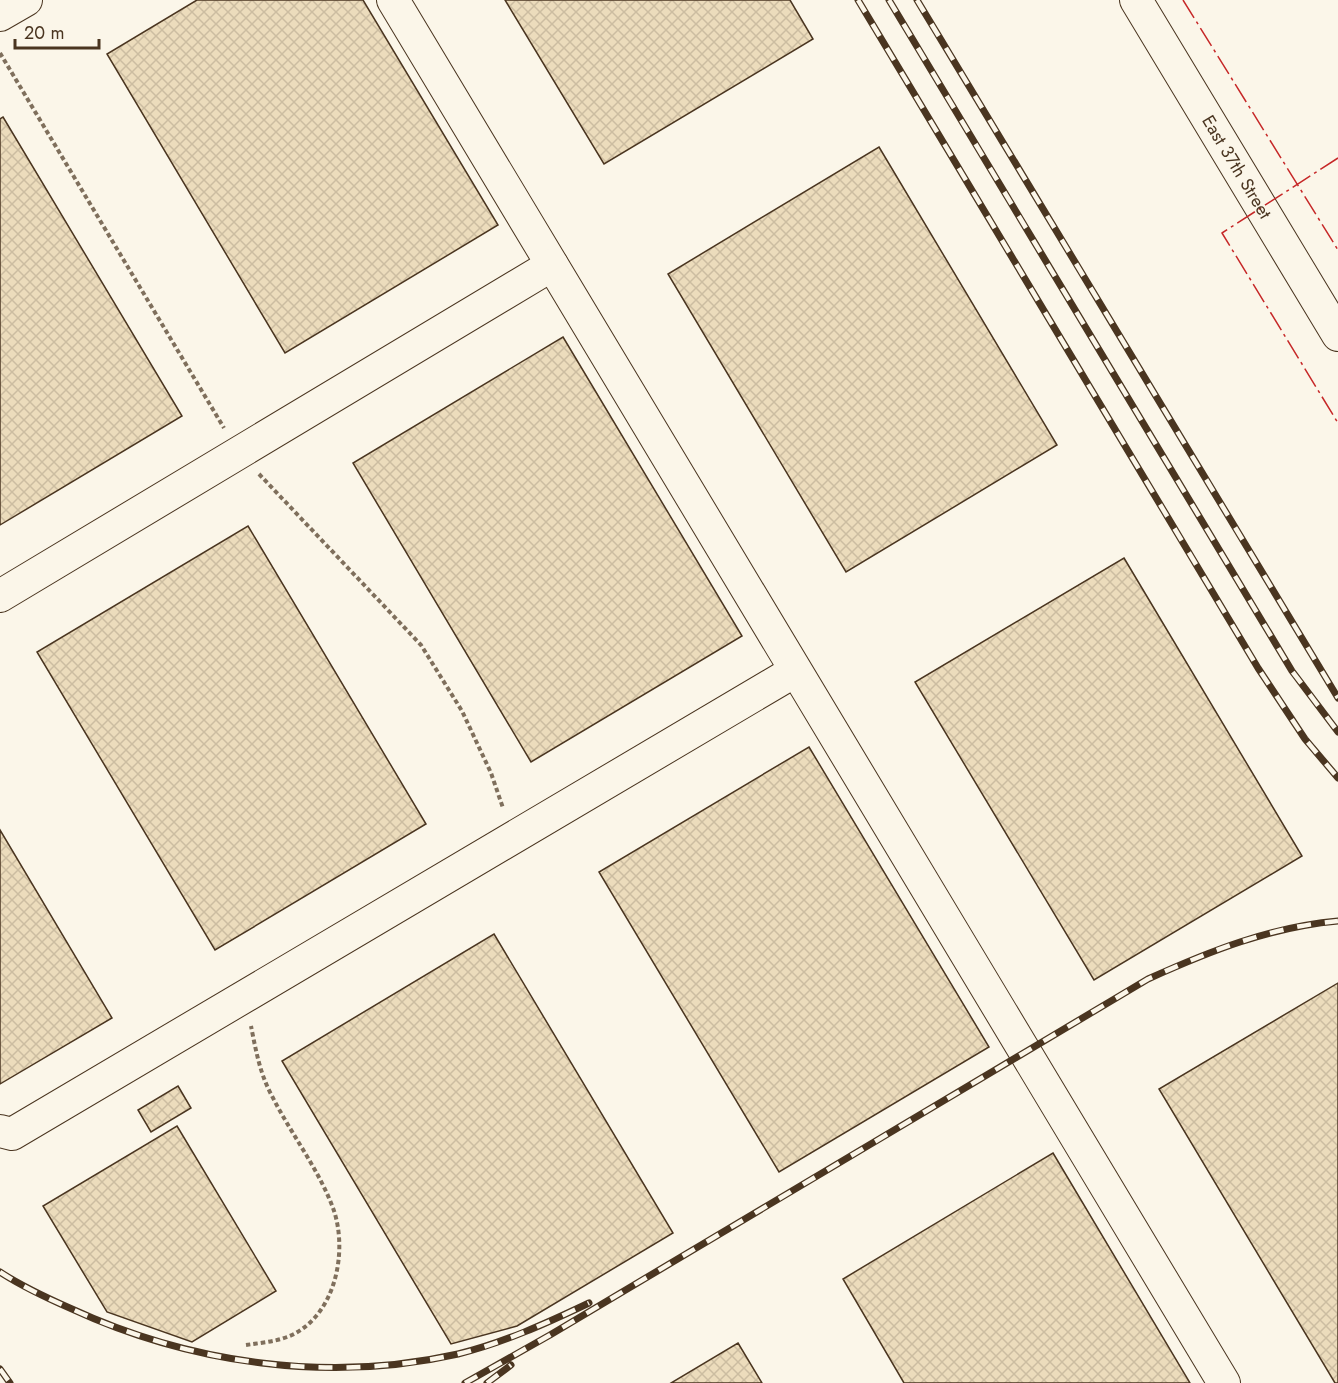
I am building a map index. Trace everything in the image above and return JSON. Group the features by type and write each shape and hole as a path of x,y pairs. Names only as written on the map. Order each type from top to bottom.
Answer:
{"street":[{"path":"0,15 26,0"},
{"path":"393,0 1224,1383"},
{"name":"East 37th Street","path":"1136,0 1338,335"},
{"path":"0,596 552,265"},
{"path":"0,1131 12,1134 795,671"}],"path":[{"path":"245,996 258,1062 272,1096 333,1210 340,1253 334,1286 313,1318 288,1337 246,1346"}],"building":[{"path":"197,0 363,0 498,225 285,353 107,54"},
{"path":"505,0 790,0 813,39 604,164"},
{"path":"3,117 182,416 0,525 0,119"},
{"path":"879,147 1057,445 846,572 668,274"},
{"path":"563,337 742,636 531,762 353,463"},
{"path":"248,526 426,824 215,950 37,652"},
{"path":"1124,558 1302,856 1094,980 915,682"},
{"path":"809,747 989,1047 779,1172 599,872"},
{"path":"0,830 112,1018 0,1084"},
{"path":"494,934 673,1233 517,1326 451,1344 282,1061"},
{"path":"1338,983 1338,1383 1335,1383 1159,1089"},
{"path":"178,1086 191,1108 151,1132 138,1110"},
{"path":"177,1126 276,1291 192,1342 107,1312 43,1206"},
{"path":"1053,1153 1190,1383 904,1383 843,1279"},
{"path":"738,1343 762,1383 671,1383"}],"railway":[{"path":"858,0 1258,668 1305,739 1338,778"},
{"path":"889,0 1292,671 1338,732"},
{"path":"917,0 1338,698"},
{"path":"465,1383 550,1335 1148,979 1241,942 1288,929 1338,921"},
{"path":"0,1272 17,1283 72,1309 118,1328 165,1343 213,1355 262,1363 311,1367 360,1367 410,1363 458,1354 508,1338 589,1303"},
{"path":"487,1383 511,1365"},
{"path":"0,1369 10,1383"}],"power":[{"path":"1183,0 1338,250"},
{"path":"1338,158 1222,233 1338,423"}]}
